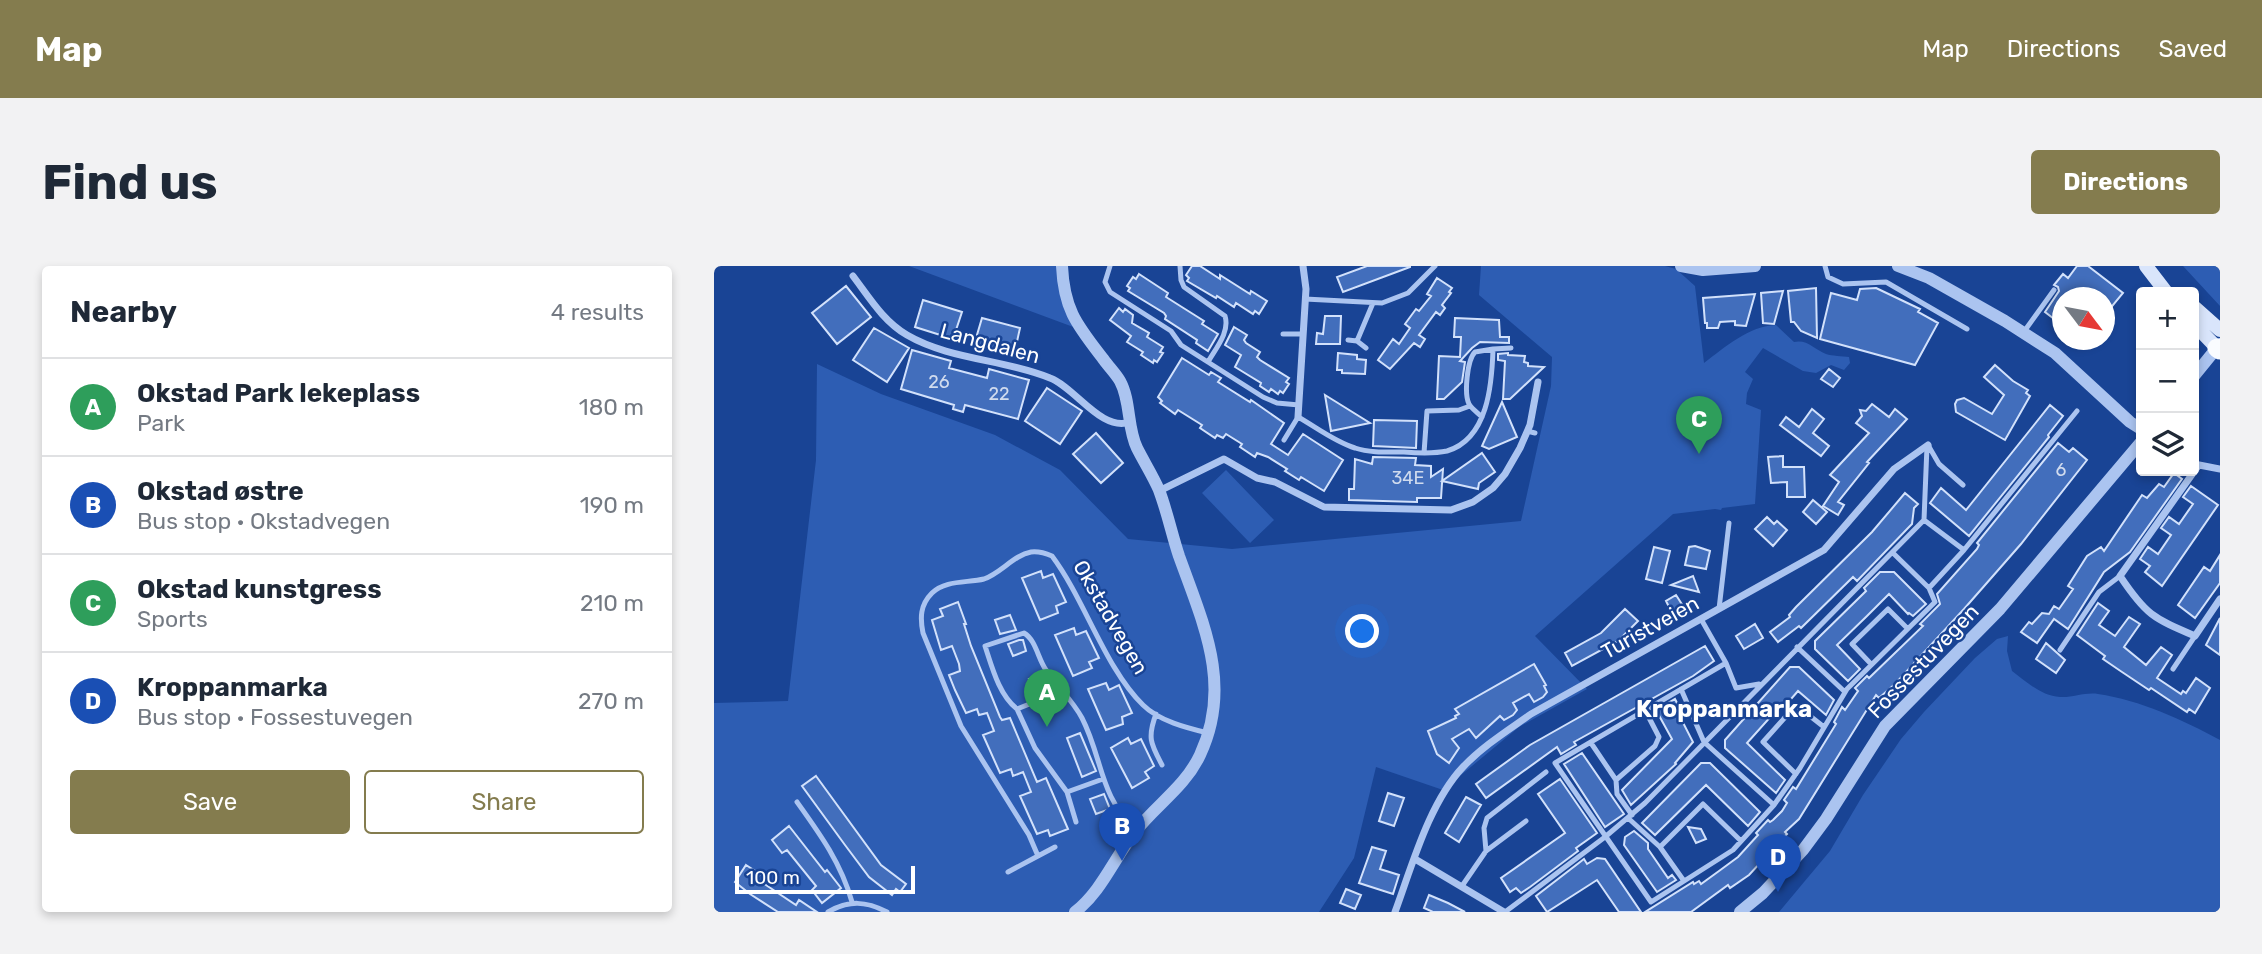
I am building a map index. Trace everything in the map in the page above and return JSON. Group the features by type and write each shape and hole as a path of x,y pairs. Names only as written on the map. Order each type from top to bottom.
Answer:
{"main road":[{"path":"2146,266 2162,286"},
{"path":"2199,314 2219,343"},
{"path":"2199,328 2219,343"}],"street":[{"path":"1062,266 1068,308 1078,326 1121,382 1135,444 1159,491 1207,635 1214,666 1216,695 1208,733 1199,757 1183,781 1136,830 1095,892 1075,912"},
{"path":"1298,417 1305,299 1303,266"},
{"path":"1681,266 1703,270 1755,266"},
{"path":"1898,266 1929,278 2055,353 2136,426"},
{"name":"Langdalen","path":"853,276 891,325 907,335 927,345 1017,366 1051,378 1069,388 1104,420 1115,424 1131,422"},
{"path":"2199,369 2219,343"},
{"path":"1159,491 1224,460 1257,478 1275,482 1324,507 1451,510 1473,502 1493,488 1505,474 1531,432 1538,382"},
{"name":"Turistveien","path":"1395,912 1442,797 1461,769 1488,743 1531,714 1825,550 1894,469 1927,445"},
{"name":"Fossestuvegen","path":"1740,912 1771,886 1803,850 1885,726 2000,609 2136,448"},
{"path":"2199,465 2220,469"},
{"path":"2188,476 2120,576 2139,604 2157,620 2195,636 2220,600"},
{"path":"1415,859 1504,912"}],"lane":[{"path":"1110,266 1105,282 1110,292 1171,331 1181,345 1263,397 1277,403 1299,405"},
{"path":"1180,266 1184,287 1227,320 1227,328 1208,362"},
{"path":"1305,299 1382,303 1408,293 1435,266"},
{"path":"1825,266 1828,277 1843,284 1886,282 1966,329"},
{"path":"2023,332 2052,293"},
{"path":"1357,341 1373,303"},
{"path":"1283,334 1303,334"},
{"path":"1348,340 1357,341 1366,348"},
{"path":"1482,417 1470,406 1467,397 1471,356 1480,350 1511,348"},
{"path":"1284,440 1298,417 1354,448 1424,453 1446,451 1461,444 1482,417 1490,387 1493,349"},
{"path":"1424,453 1427,411 1459,410 1470,406"},
{"path":"1929,588 1964,550 2077,411"},
{"path":"1927,445 1939,464 1963,485"},
{"path":"1504,912 1630,816 1924,520 1927,445"},
{"path":"1924,520 1964,550"},
{"path":"1719,609 1729,523"},
{"name":"Okstadvegen","path":"1038,856 961,726 923,633 920,619 923,606 932,592 943,585 986,578 1001,571 1022,555 1032,552 1052,556 1123,679 1144,706 1189,728 1208,733"},
{"path":"1726,663 1555,763 1651,902 1733,850 1774,805 1796,774 1845,692 1934,601 1929,588 1893,553"},
{"path":"2060,650 2099,592 2120,576"},
{"path":"1871,664 1852,644 1888,609 1906,628"},
{"path":"1701,619 1744,701"},
{"path":"1076,822 1067,792 1035,748 1017,709 993,672 985,646 1024,634 1029,637 1045,668 1082,719 1103,779 1121,817 1136,830"},
{"path":"2173,669 2195,636"},
{"path":"1797,647 1845,692"},
{"path":"1736,688 1761,684"},
{"path":"1681,689 1704,742 1774,805"},
{"path":"1017,709 1062,691"},
{"path":"1796,774 1763,742 1796,705 1824,727"},
{"path":"1616,780 1655,746 1659,737 1645,710"},
{"path":"1156,714 1150,730 1150,741 1162,765"},
{"path":"1591,743 1616,780 1617,794 1630,816 1660,847 1684,881"},
{"path":"1486,851 1484,828 1487,818 1546,772"},
{"path":"1067,792 1103,779"},
{"path":"797,802 832,851 845,877 852,902"},
{"path":"1660,847 1703,804 1741,841"},
{"path":"1462,886 1486,851 1526,821"},
{"path":"1008,872 1055,847"},
{"path":"828,912 852,902 865,903 887,912"}],"shaded area":[{"path":"909,266 1066,266 1076,328"},
{"path":"1481,266 1665,266 1676,269 1695,286 1704,363 1747,333 1776,325 1794,342 1807,343 1828,355 1849,357 1850,363 1844,370 1831,365 1816,373 1803,371 1763,348 1745,372 1753,379 1746,404 1761,410 1755,504 1673,514 1535,636 1587,689 1519,727 1443,790 1376,767 1354,858 1319,912 714,912 714,703 788,701 816,460 817,364 881,394 995,435 1060,470 1128,539 1232,549 1521,521 1551,386 1552,357 1479,295"},
{"path":"2183,266 2220,266 2220,306"},
{"path":"1226,470 1274,520 1250,543 1202,493"},
{"path":"2008,636 2007,651 2012,671 2040,691 2060,697 2093,694 2130,701 2176,718 2220,740 2220,912 1779,912 1830,851 1863,795 1901,739 1975,658 1997,639"}],"building":[{"path":"1192,266 1200,266 1220,279 1220,275 1250,294 1251,291 1267,301 1259,314 1255,311 1253,314 1236,303 1234,307 1187,281 1189,278 1186,275"},
{"path":"1367,266 1410,267 1343,292 1337,277"},
{"path":"2077,266 2088,266 2123,293 2115,303 2115,287 2054,285 2063,274 2068,278"},
{"path":"1139,274 1168,293 1166,297 1204,321 1202,324 1218,334 1208,351 1196,343 1197,340 1165,319 1164,313 1128,291 1130,288 1127,286 1133,277 1136,279"},
{"path":"1437,278 1452,288 1442,305 1445,308 1440,315 1436,312 1419,335 1425,339 1420,347 1414,343 1390,369 1378,360 1393,339 1399,344 1410,328 1405,324 1416,309 1419,311 1431,296 1427,294"},
{"path":"846,286 871,317 837,344 812,313"},
{"path":"1816,288 1817,338 1801,331 1791,322 1788,291"},
{"path":"1876,288 1920,309 1918,312 1938,323 1915,365 1820,339 1831,293 1857,300 1860,289"},
{"path":"1783,291 1774,324 1763,323 1761,293"},
{"path":"1755,294 1746,326 1735,325 1735,321 1720,322 1718,328 1707,328 1703,298"},
{"path":"923,300 962,312 953,339 915,327"},
{"path":"2052,302 2052,317 2045,312"},
{"path":"1119,308 1133,315 1132,323 1149,333 1147,337 1163,347 1160,352 1163,353 1157,362 1154,360 1153,363 1141,355 1143,352 1127,342 1131,336 1110,320"},
{"path":"1325,316 1341,316 1340,344 1316,344 1317,333 1323,334"},
{"path":"982,318 1020,328 1014,355 974,345"},
{"path":"1455,318 1499,320 1500,337 1509,337 1509,343 1480,342 1472,348 1460,361 1465,362 1462,382 1444,399 1437,399 1439,356 1460,357 1461,337 1454,337"},
{"path":"1234,327 1247,335 1244,340 1260,352 1257,357 1260,360 1289,378 1286,382 1289,384 1283,393 1280,391 1278,394 1271,389 1269,392 1260,386 1261,383 1235,367 1241,355 1225,345"},
{"path":"874,328 909,348 887,382 853,360"},
{"path":"912,350 951,361 949,368 987,378 989,369 1029,380 1018,419 965,405 963,412 953,409 954,405 901,389"},
{"path":"1338,353 1357,355 1357,359 1366,360 1365,374 1342,373 1342,370 1337,370"},
{"path":"1498,354 1525,356 1524,362 1528,363 1528,366 1544,367 1510,399 1503,399 1505,361 1498,360"},
{"path":"1182,358 1209,375 1211,372 1221,378 1218,382 1250,402 1251,400 1284,423 1271,444 1288,455 1303,434 1343,460 1324,491 1301,477 1299,480 1268,457 1257,453 1255,457 1240,447 1242,444 1226,434 1223,438 1217,435 1215,438 1200,428 1202,425 1178,410 1175,414 1160,403 1162,401 1158,397"},
{"path":"1995,365 2028,390 2026,393 2030,396 2005,440 1956,412 1957,400 1964,398 1992,414 2004,395 1984,377"},
{"path":"1829,369 1840,378 1833,387 1821,379"},
{"path":"1047,388 1082,411 1060,444 1025,421"},
{"path":"1325,395 1370,423 1331,431"},
{"path":"1502,402 1517,437 1489,449 1482,446"},
{"path":"1872,404 1889,417 1895,409 1907,419 1867,462 1869,463 1838,502 1844,505 1838,515 1823,506 1839,482 1830,475 1869,433 1856,423 1862,416 1860,410 1866,411"},
{"path":"2050,405 2063,416 1969,536 1930,503 1941,488 1966,510"},
{"path":"1812,409 1824,419 1813,433 1829,446 1821,456 1780,425 1786,417 1799,427"},
{"path":"1374,420 1417,421 1416,448 1373,446"},
{"path":"1096,433 1123,463 1101,483 1073,454"},
{"path":"2058,443 2069,452 2073,448 2087,460 2021,544 1964,609 1895,684 1879,698 1876,695 1799,819 1785,832 1787,834 1749,875 1730,888 1728,885 1691,912 1645,912 1693,882 1694,884 1699,881 1701,884 1738,857 1768,820 1770,822 1782,811 1787,803 1784,800 1793,787 1796,789 1836,724 1834,722 1842,707 1845,710 1858,691 1855,688 1923,626 1920,624 1940,604 1937,594 1977,549 1977,543"},
{"path":"1482,453 1495,472 1479,483 1478,489 1442,481"},
{"path":"1783,456 1783,467 1804,467 1805,497 1787,497 1787,482 1771,483 1768,457"},
{"path":"1373,457 1416,458 1415,465 1431,466 1431,477 1443,469 1441,498 1417,498 1417,502 1349,500 1349,489 1354,489 1355,459 1372,464"},
{"path":"2172,476 2182,479 2130,552 2104,572 2068,629 2054,619 2037,643 2021,632 2042,613 2049,614 2054,606 2059,609 2073,589 2068,586 2087,556 2101,547 2104,551 2142,495 2147,498 2159,484 2164,487"},
{"path":"2191,486 2218,505 2162,586 2145,572 2150,566 2140,559 2148,547 2158,554 2171,535 2161,528 2169,517 2179,524 2193,504 2183,497"},
{"path":"1905,493 1918,504 1914,508 1912,524 1857,581 1853,577 1801,628 1799,626 1778,642 1770,632 1790,617 1796,607 1872,532"},
{"path":"1813,500 1827,512 1816,524 1803,512"},
{"path":"1767,517 1787,530 1773,546 1755,529"},
{"path":"1695,546 1710,551 1706,569 1685,565 1689,547"},
{"path":"1654,547 1670,551 1662,583 1646,579"},
{"path":"2220,555 2220,583 2195,618 2178,605 2204,567 2210,571"},
{"path":"1041,571 1043,578 1053,574 1066,602 1056,606 1058,613 1040,620 1022,578"},
{"path":"1880,572 1894,572 1926,604 1913,616 1889,594 1837,645 1860,669 1848,681 1815,649 1815,641 1866,591 1864,588"},
{"path":"1693,576 1699,592 1671,585"},
{"path":"1676,595 1683,606 1672,613 1666,601"},
{"path":"958,602 971,646 1000,717 1002,720 1010,718 1037,782 1046,778 1068,829 1050,836 1048,830 1037,834 1020,796 1031,792 1023,772 1013,776 1011,769 1000,773 983,735 994,731 987,713 979,715 977,709 966,713 949,675 960,671 959,664 952,646 941,650 932,620 943,616 940,609"},
{"path":"2098,603 2109,611 2099,625 2115,636 2129,617 2140,624 2124,647 2146,665 2161,647 2172,655 2157,678 2181,694 2183,691 2186,693 2196,678 2210,688 2195,713 2189,709 2187,712 2151,688 2149,690 2103,659 2105,656 2077,635"},
{"path":"1625,609 1638,621 1618,641 1572,666 1565,653 1601,633"},
{"path":"1010,615 1016,630 1000,634 995,620"},
{"path":"2220,618 2220,655 2206,645"},
{"path":"1755,624 1763,638 1744,649 1736,636"},
{"path":"1074,628 1076,635 1086,631 1099,658 1089,662 1092,668 1073,676 1055,635"},
{"path":"1023,640 1026,651 1013,656 1008,644"},
{"path":"2046,643 2065,660 2056,673 2036,659"},
{"path":"1705,646 1714,661 1693,676 1574,742 1576,745 1561,754 1557,747 1486,798 1476,784 1530,745"},
{"path":"1534,664 1546,685 1544,686 1547,692 1543,697 1534,702 1529,694 1513,703 1517,710 1513,715 1504,720 1500,716 1476,738 1469,729 1452,739 1459,748 1449,763 1437,754 1428,731 1456,718 1459,714 1455,709"},
{"path":"1790,667 1799,667 1834,700 1826,715 1798,691 1785,706 1782,704 1747,743 1785,780 1776,793 1725,748 1725,740"},
{"path":"1043,674 1049,689 1036,694 1029,679"},
{"path":"1106,683 1109,690 1119,685 1132,713 1122,717 1123,724 1106,730 1088,689"},
{"path":"1675,699 1678,705 1675,707 1693,742 1676,764 1631,805 1622,790 1672,739 1656,710"},
{"path":"1080,733 1096,771 1082,777 1067,738"},
{"path":"1128,738 1131,744 1141,739 1154,766 1145,772 1149,778 1132,788 1111,748"},
{"path":"1582,753 1624,814 1605,827 1564,764"},
{"path":"1701,763 1710,763 1760,812 1748,826 1706,785 1655,835 1642,823"},
{"path":"816,776 881,865 906,884 900,892 896,889 892,895 869,877 802,786"},
{"path":"1560,779 1597,833 1530,887 1521,893 1516,888 1510,892 1501,878 1565,833 1538,794"},
{"path":"1388,793 1404,798 1394,826 1379,821"},
{"path":"1104,794 1110,809 1096,814 1090,799"},
{"path":"1466,797 1481,805 1459,842 1445,833"},
{"path":"789,826 841,888 822,903 812,890 816,886 787,850 782,853 772,840"},
{"path":"1688,827 1701,829 1706,839 1696,843"},
{"path":"1634,831 1648,843 1648,849 1668,878 1672,875 1676,880 1657,892 1624,845 1625,837"},
{"path":"1372,847 1386,851 1380,869 1399,875 1393,894 1359,883"},
{"path":"1597,858 1605,859 1641,912 1619,912 1597,880 1547,912 1536,896 1584,859 1587,864"},
{"path":"746,865 760,874 757,879 796,905 799,900 817,912 778,912 750,894 735,882"},
{"path":"1346,889 1361,895 1355,909 1340,903"},
{"path":"1429,895 1465,912 1433,912 1424,908"}],"place":[{"name":"Okstad kunstgress","path":"1699,454"},
{"name":"Okstad Park lekeplass","path":"1047,727"},
{"name":"Okstad østre","path":"1122,861"},
{"name":"Kroppanmarka","path":"1778,892"}],"district":[{"name":"Kroppanmarka","path":"1724,709"}]}
